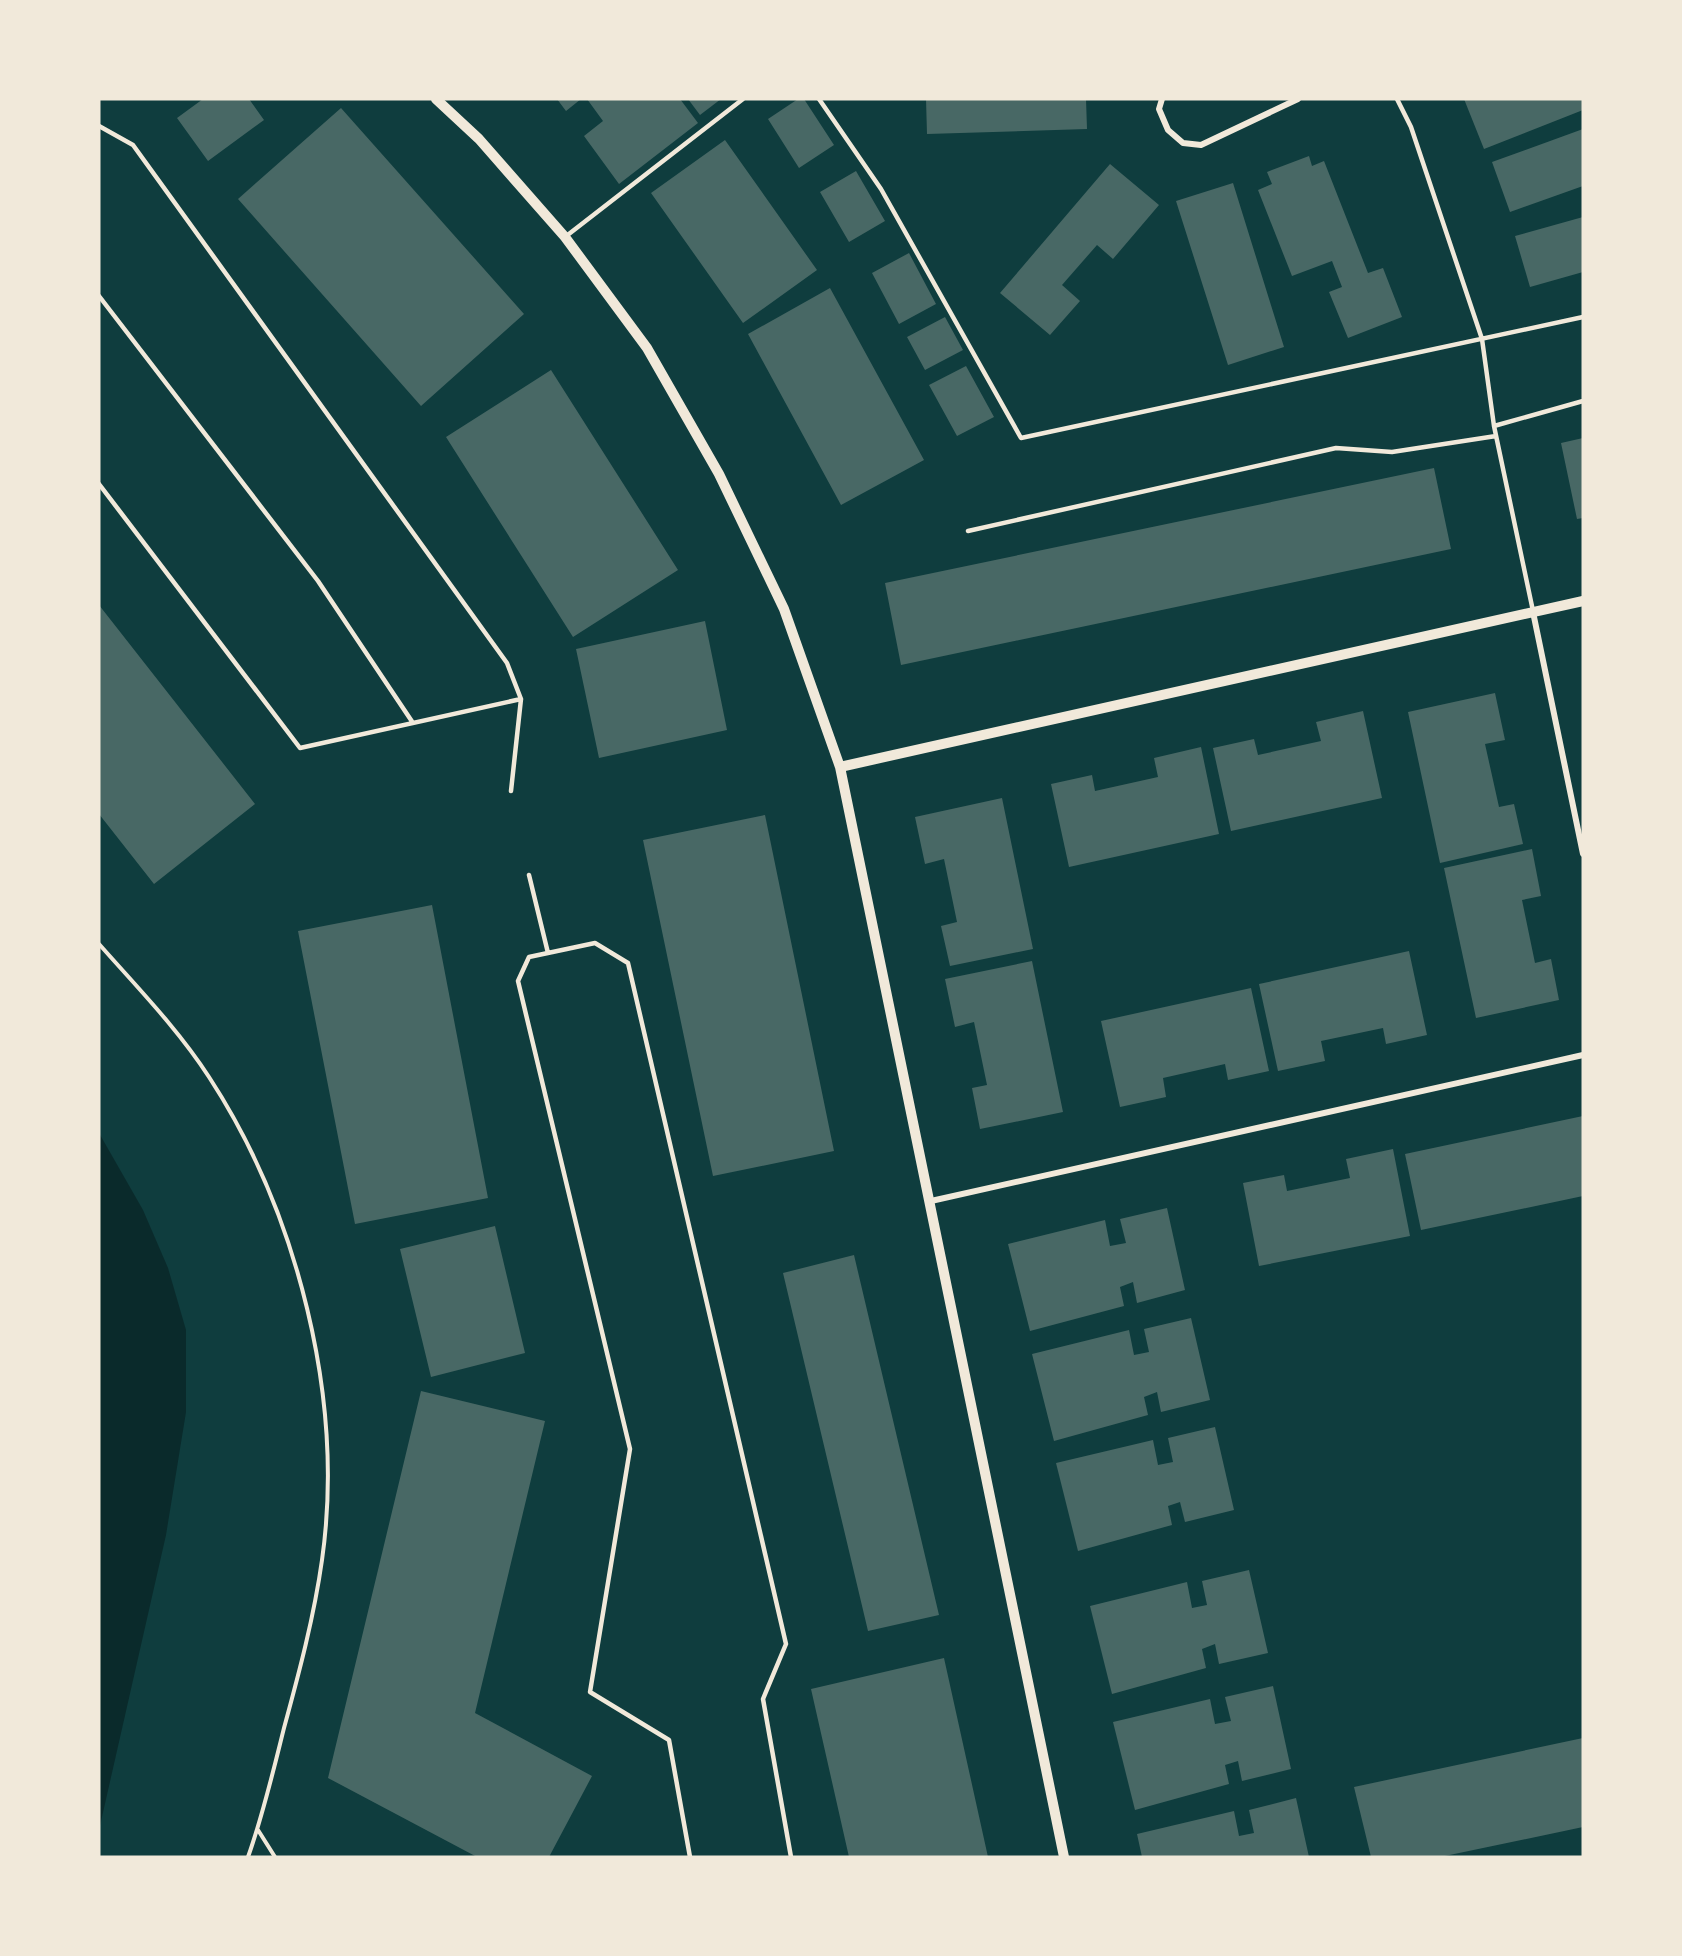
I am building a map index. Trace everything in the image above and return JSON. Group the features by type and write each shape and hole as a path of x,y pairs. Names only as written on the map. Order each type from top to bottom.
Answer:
{"street":[{"path":"436,99 478,139 565,237 647,348 719,474 784,609 840,767 1064,1857"},
{"path":"1162,99 1159,109 1168,130 1183,143 1201,145 1298,99"},
{"path":"840,767 1583,602"},
{"path":"1533,612 1583,855"},
{"path":"931,1201 1583,1055"}],"lane":[{"path":"565,237 742,99"},
{"path":"819,99 881,189 1021,438 1583,317"},
{"path":"1397,99 1415,137 1482,339 1494,426 1533,612"},
{"path":"99,126 133,145 507,663 521,699 511,791"},
{"path":"99,296 318,581 413,723"},
{"path":"1494,426 1583,401"},
{"path":"968,531 1336,448 1392,452 1496,436"},
{"path":"99,484 300,748 521,699"},
{"path":"529,875 548,953"},
{"path":"690,1857 669,1740 590,1692 630,1449 518,981 529,957 595,943 628,963 786,1644 762,1700 792,1857"}],"path":[{"path":"99,944 181,1038 208,1076 248,1144 295,1265 315,1351 326,1441 327,1499 323,1557 314,1611 258,1829 248,1857"},
{"path":"258,1829 274,1857"}],"water":[{"path":"99,1133 143,1210 168,1268 186,1330 186,1412 166,1535 99,1830"}],"building":[{"path":"203,99 249,99 264,120 208,161 177,118"},
{"path":"557,99 581,99 566,111"},
{"path":"587,99 680,99 698,123 619,184 584,136 603,121"},
{"path":"688,99 721,99 700,115"},
{"path":"798,99 804,99 834,145 799,168 768,119"},
{"path":"926,99 1086,99 1087,129 927,134"},
{"path":"1464,99 1583,99 1583,110 1484,149"},
{"path":"341,108 524,314 421,406 238,199"},
{"path":"1583,129 1583,186 1510,212 1492,162"},
{"path":"725,140 817,270 743,323 651,193"},
{"path":"1309,156 1312,166 1324,161 1368,273 1383,268 1402,317 1348,338 1329,292 1342,287 1332,261 1292,276 1258,190 1272,184 1267,172"},
{"path":"1110,164 1159,205 1113,259 1097,245 1062,285 1080,301 1050,335 1000,293"},
{"path":"856,171 885,221 849,242 820,192"},
{"path":"1233,183 1284,347 1228,365 1176,201"},
{"path":"1583,217 1583,272 1530,287 1515,236"},
{"path":"909,253 936,304 899,324 872,273"},
{"path":"830,288 924,460 841,505 748,334"},
{"path":"945,317 963,350 925,370 907,337"},
{"path":"966,366 994,417 957,436 929,385"},
{"path":"551,370 678,570 573,637 446,437"},
{"path":"1583,438 1583,518 1577,519 1561,443"},
{"path":"1434,468 1451,549 901,665 885,583"},
{"path":"99,605 255,804 154,884 99,814"},
{"path":"705,621 727,730 599,758 576,649"},
{"path":"1495,693 1505,740 1485,744 1499,807 1514,804 1523,844 1440,863 1408,712"},
{"path":"1363,711 1382,798 1231,831 1213,748 1254,739 1258,755 1321,741 1316,722"},
{"path":"1201,747 1219,834 1069,867 1051,784 1092,775 1095,791 1158,777 1154,758"},
{"path":"1002,798 1033,949 950,966 941,926 957,922 944,859 925,864 915,817"},
{"path":"765,815 834,1151 713,1176 643,840"},
{"path":"1532,849 1541,896 1522,900 1535,963 1551,959 1559,1000 1476,1018 1444,868"},
{"path":"432,905 488,1198 355,1224 298,931"},
{"path":"1409,951 1427,1035 1386,1044 1383,1028 1321,1041 1325,1061 1278,1071 1259,984"},
{"path":"1032,961 1063,1112 980,1129 972,1088 987,1085 974,1022 955,1027 945,979"},
{"path":"1251,988 1269,1071 1228,1080 1225,1064 1163,1078 1166,1097 1120,1107 1101,1021"},
{"path":"1583,1116 1583,1196 1421,1230 1405,1154"},
{"path":"1393,1149 1410,1236 1259,1266 1243,1183 1284,1175 1287,1191 1350,1178 1346,1159"},
{"path":"1167,1208 1185,1290 1137,1303 1133,1282 1120,1287 1124,1306 1030,1331 1008,1244 1105,1220 1110,1246 1126,1243 1120,1219"},
{"path":"495,1226 525,1353 431,1377 400,1249"},
{"path":"854,1255 939,1615 868,1631 783,1273"},
{"path":"1191,1318 1210,1400 1161,1412 1157,1392 1144,1397 1148,1415 1054,1441 1032,1354 1129,1330 1134,1355 1149,1352 1144,1329"},
{"path":"421,1391 545,1421 475,1713 592,1776 549,1857 477,1857 328,1778"},
{"path":"1215,1427 1234,1510 1185,1522 1180,1502 1168,1506 1172,1525 1078,1551 1056,1463 1153,1440 1158,1465 1173,1462 1168,1438"},
{"path":"1249,1570 1268,1653 1219,1664 1215,1644 1202,1649 1206,1668 1112,1694 1090,1606 1187,1582 1192,1608 1207,1605 1202,1581"},
{"path":"944,1658 988,1857 849,1857 811,1689"},
{"path":"1273,1686 1291,1769 1242,1781 1238,1761 1225,1765 1229,1784 1135,1810 1113,1722 1210,1699 1215,1724 1231,1721 1225,1697"},
{"path":"1583,1738 1583,1827 1440,1857 1371,1857 1354,1787"},
{"path":"1296,1798 1309,1857 1142,1857 1137,1834 1234,1811 1239,1836 1254,1833 1249,1810"}]}
